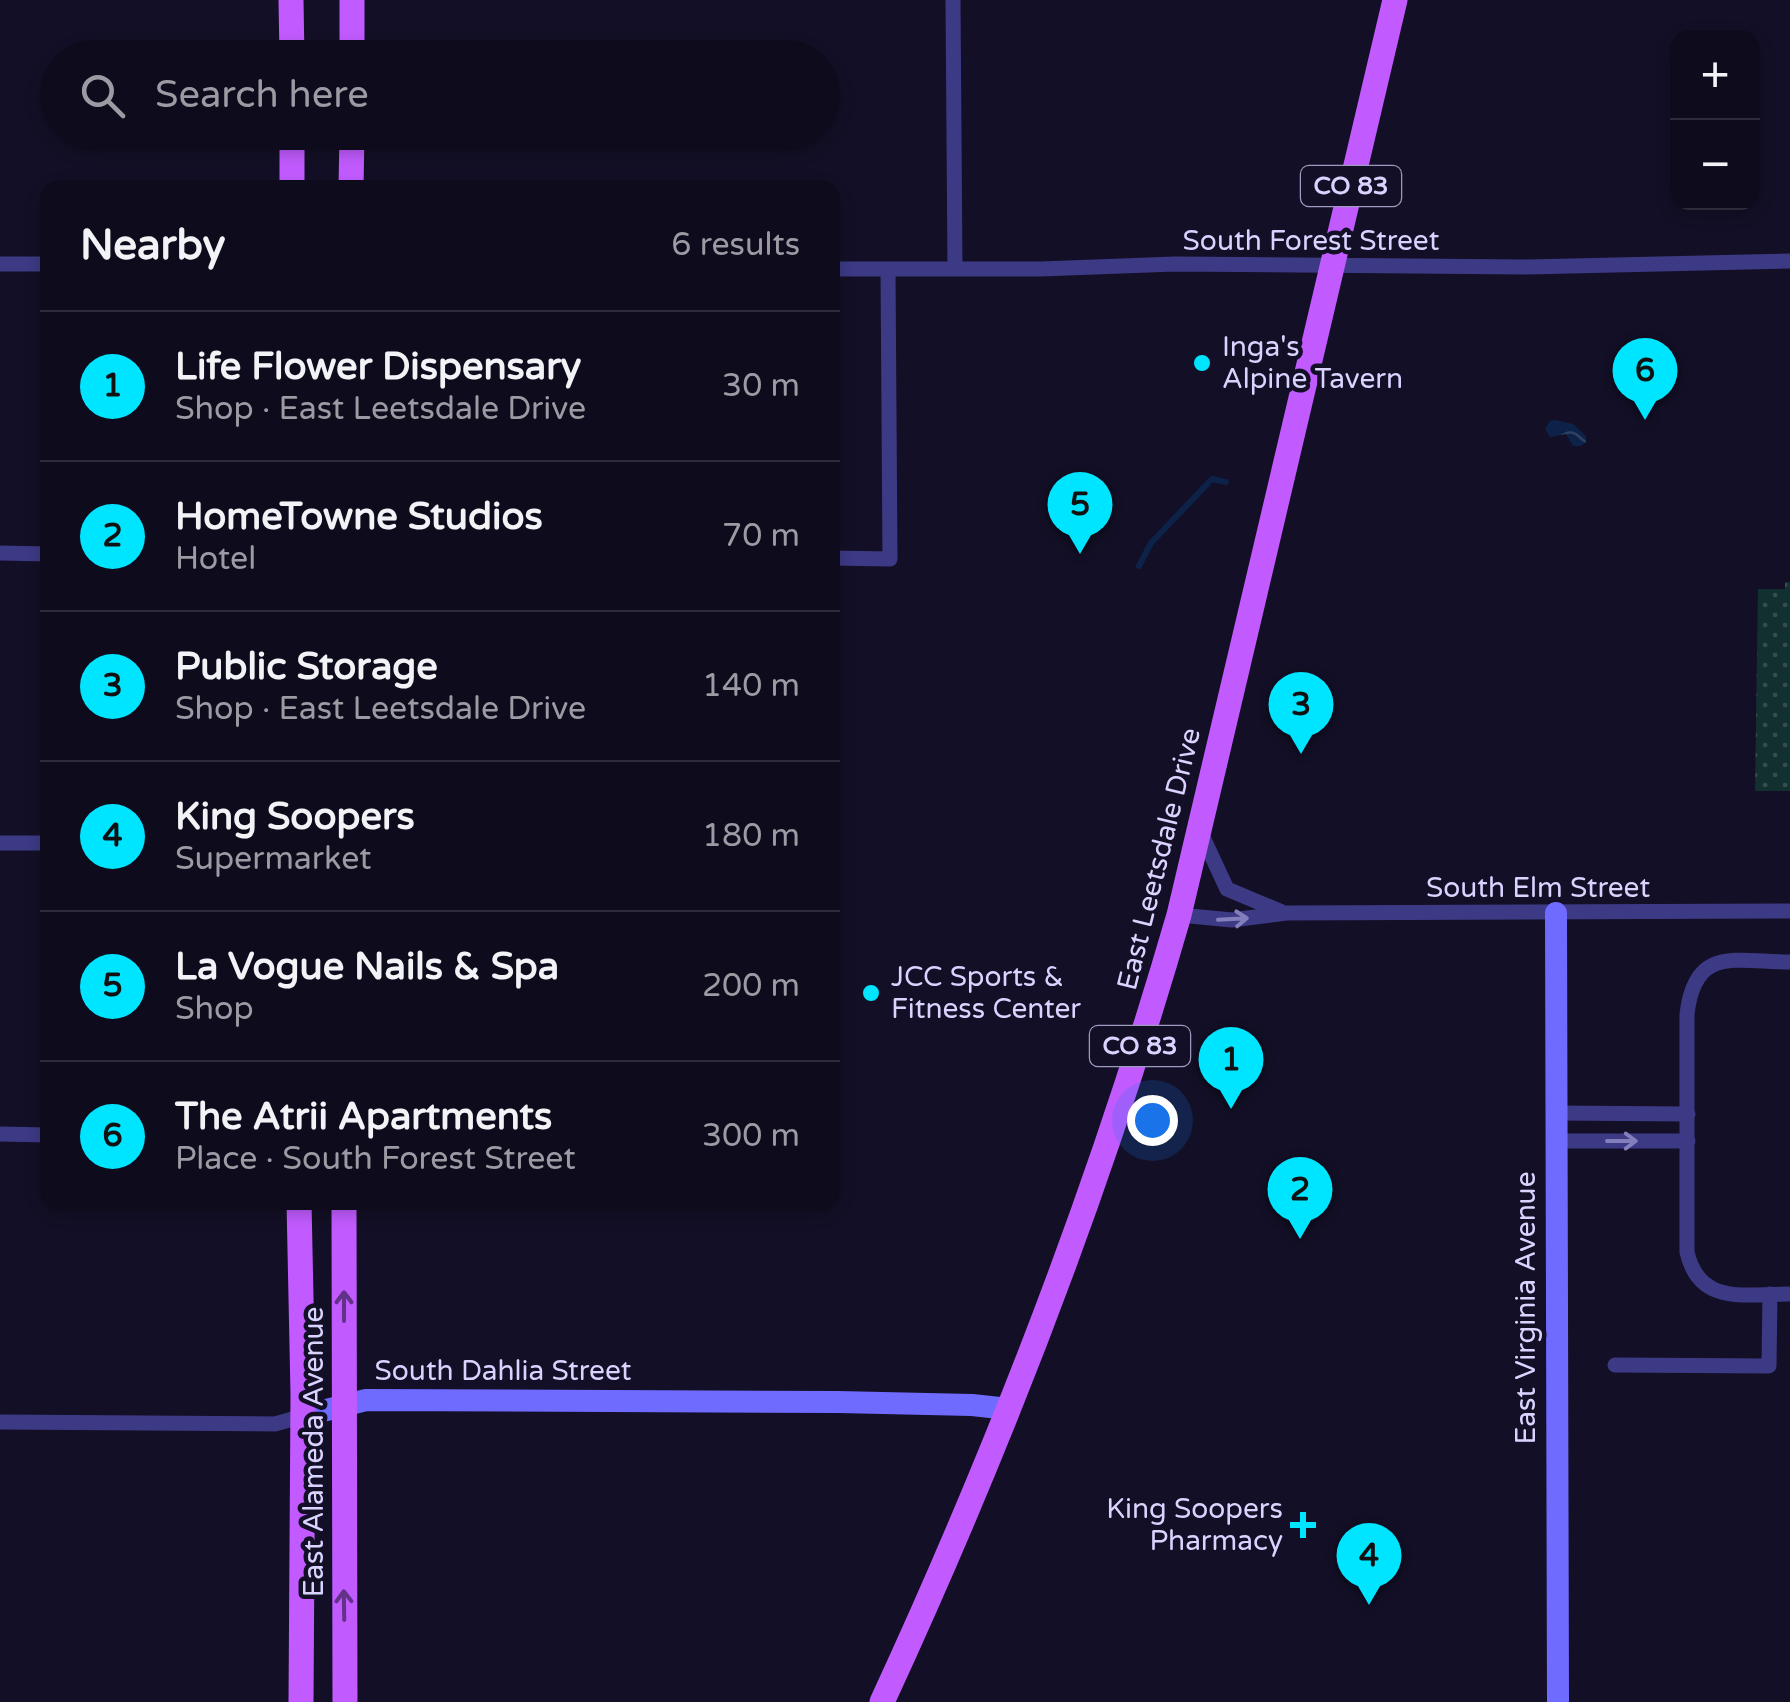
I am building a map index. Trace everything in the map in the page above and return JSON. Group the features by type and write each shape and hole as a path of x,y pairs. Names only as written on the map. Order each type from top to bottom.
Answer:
{"main road":[{"path":"292,0 292,40"},
{"path":"352,0 352,40"},
{"name":"East Leetsdale Drive","path":"882,1702 976,1494 1131,1071 1179,915 1395,0"},
{"path":"292,150 292,180"},
{"path":"352,150 352,180"},
{"name":"East Alameda Avenue","path":"299,1210 303,1416 301,1702"},
{"name":"East Alameda Avenue","path":"344,1210 345,1702"}],"street":[{"path":"953,0 955,269"},
{"name":"South Forest Street","path":"840,269 1175,264 1527,267 1790,262"},
{"path":"0,264 40,264"},
{"path":"840,558 890,559 888,269"},
{"path":"0,554 40,554"},
{"name":"South Elm Street","path":"1199,829 1227,889 1286,914"},
{"path":"0,843 40,843"},
{"name":"South Elm Street","path":"1179,915 1232,920 1286,914 1790,911"},
{"name":"East Virginia Avenue","path":"1556,913 1558,1702"},
{"path":"1790,962 1720,962 1706,966 1697,976 1687,1014 1687,1252 1693,1275 1713,1290 1790,1294"},
{"path":"1556,1114 1688,1114"},
{"path":"0,1134 40,1134"},
{"path":"1556,1141 1688,1141"},
{"path":"1615,1365 1769,1366 1770,1294"},
{"name":"South Dahlia Street","path":"0,1422 275,1424 366,1400 838,1402 1008,1409"}],"green space":[{"path":"1785,582 1790,582 1790,791 1755,791 1758,589 1785,589"}],"water":[{"path":"1555,420 1573,424 1586,436 1586,442 1573,446 1566,434 1550,437 1545,429"}],"waterway":[{"path":"1139,566 1151,543 1212,479 1226,482"}],"place":[{"name":"Inga's Alpine Tavern","path":"1202,363"},
{"name":"The Atrii Apartments","path":"1645,420"},
{"name":"La Vogue Nails & Spa","path":"1080,554"},
{"name":"Public Storage","path":"1301,754"},
{"name":"JCC Sports & Fitness Center","path":"871,993"},
{"name":"Life Flower Dispensary","path":"1231,1109"},
{"name":"HomeTowne Studios","path":"1300,1239"},
{"name":"King Soopers Pharmacy","path":"1303,1525"},
{"name":"King Soopers","path":"1369,1605"}]}
